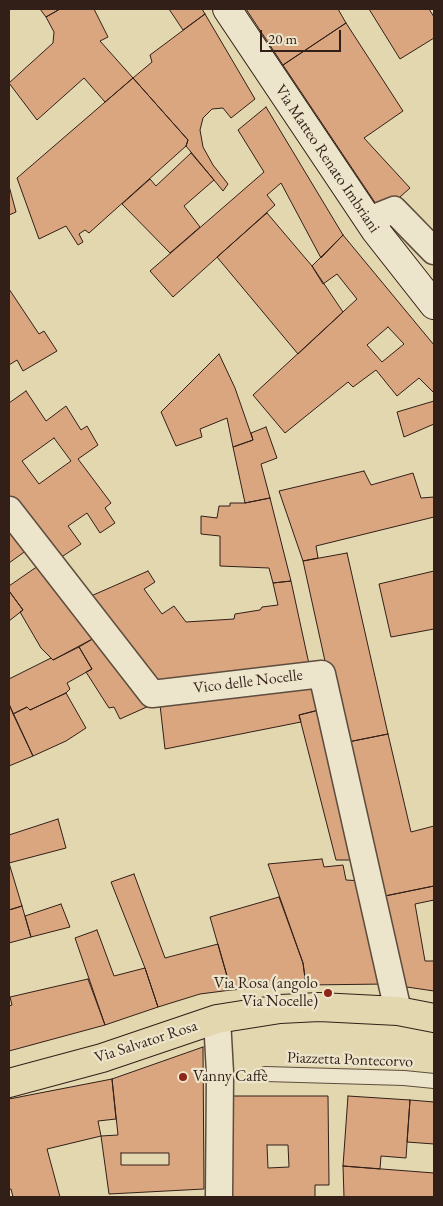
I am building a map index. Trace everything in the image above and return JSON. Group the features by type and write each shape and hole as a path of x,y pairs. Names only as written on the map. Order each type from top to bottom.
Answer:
{"main road":[{"name":"Via Matteo Renato Imbriani","path":"227,9 374,230 434,305"},
{"name":"Via Salvator Rosa","path":"9,1083 102,1058 217,1019 280,1009 318,1007 398,1010 434,1018"}],"street":[{"path":"374,230 380,216 394,210 434,251"},
{"name":"Vico delle Nocelle","path":"9,510 152,694 322,674 398,1010"},
{"path":"217,1019 220,1073 219,1197"}],"lane":[{"name":"Piazzetta Pontecorvo","path":"265,1074 404,1078 434,1081"}],"building":[{"path":"40,9 60,9 46,17"},
{"path":"60,9 94,9 108,37 100,41 133,78 105,102 84,78 37,120 9,83 53,43 54,32 46,17"},
{"path":"169,9 202,9 205,14 183,30"},
{"path":"246,9 338,9 346,23 283,65"},
{"path":"369,9 429,9 434,17 434,38 400,59"},
{"path":"205,14 255,99 231,118 223,108 212,109 203,118 200,130 203,147 213,165 228,184 223,191 186,146 188,140 133,78 152,62 150,55"},
{"path":"346,23 403,111 364,138 410,188 382,213 283,65"},
{"path":"133,78 188,140 186,146 89,233 85,230 79,234 83,242 78,245 66,226 39,239 17,178"},
{"path":"266,107 343,235 321,258 281,183 267,195 275,205 173,297 150,271 264,172 238,130"},
{"path":"191,153 214,180 184,206 200,227 170,253 122,204 150,179 156,186"},
{"path":"9,186 16,212 9,215"},
{"path":"267,213 312,266 343,312 298,354 217,257"},
{"path":"343,235 434,345 434,393 419,378 397,396 376,370 353,387 348,382 285,433 253,395 357,299 337,274 323,284 312,266","holes":["388,327 404,344 382,362 367,345"]},
{"path":"9,289 39,334 44,331 57,351 23,371 17,360 9,365"},
{"path":"219,354 235,388 253,440 233,447 227,418 200,429 202,437 176,446 161,412"},
{"path":"26,391 46,421 66,406 81,430 87,426 98,445 78,459 111,503 105,508 115,523 100,533 87,513 68,526 81,544 60,558 9,496 9,403","holes":["54,438 71,461 39,484 22,461"]},
{"path":"434,401 434,424 404,437 397,412"},
{"path":"266,427 277,458 261,464 270,498 245,503 233,447 253,440 251,433"},
{"path":"364,471 371,485 413,473 421,498 434,497 434,517 316,546 318,558 303,561 279,491"},
{"path":"270,498 291,581 273,583 269,568 220,566 220,536 201,534 201,516 217,518 219,506 230,506 230,503 245,503"},
{"path":"9,528 27,550 9,563"},
{"path":"347,553 388,734 343,743 303,561"},
{"path":"38,566 96,637 53,660 41,648 20,612 23,610 9,591 9,586"},
{"path":"148,571 155,582 144,589 162,614 174,606 186,622 234,619 235,614 278,605 273,583 291,581 309,664 155,681 91,596"},
{"path":"434,571 434,629 391,637 379,584"},
{"path":"9,591 23,610 9,621"},
{"path":"96,637 149,706 120,719 114,707 109,708 86,672 92,669 79,647"},
{"path":"79,647 92,669 67,683 70,689 66,693 30,710 27,707 13,714 9,704 9,679 51,658 53,660"},
{"path":"318,683 323,709 299,715 301,722 165,749 160,705"},
{"path":"66,693 86,728 66,741 33,756 13,714 27,707 30,710"},
{"path":"9,704 33,756 9,766"},
{"path":"323,709 357,860 336,860 299,715"},
{"path":"388,734 411,832 434,826 434,886 380,897 343,743"},
{"path":"58,819 66,848 9,863 9,835"},
{"path":"322,859 324,867 343,865 346,880 362,881 386,984 306,985 303,963 268,864"},
{"path":"9,863 22,906 9,910"},
{"path":"134,874 165,958 218,944 231,990 200,994 158,1007 145,968 111,882"},
{"path":"434,886 434,900 415,904 425,961 434,961 434,991 400,986 380,897"},
{"path":"279,897 303,963 306,985 231,990 210,917"},
{"path":"61,904 70,927 31,937 25,916"},
{"path":"22,906 31,937 9,943 9,910"},
{"path":"97,930 114,976 145,968 158,1007 105,1025 75,938"},
{"path":"88,979 105,1025 9,1051 9,1006 12,1005 10,997"},
{"path":"203,1047 204,1189 109,1194 101,1136 118,1135 112,1079","holes":["121,1153 169,1153 169,1165 121,1165"]},
{"path":"112,1079 116,1119 98,1121 101,1136 47,1149 60,1197 13,1197 11,1189 9,1189 9,1099"},
{"path":"231,1096 328,1096 329,1185 315,1185 315,1197 232,1197","holes":["267,1145 288,1145 289,1167 268,1168"]},
{"path":"348,1096 410,1100 406,1158 381,1156 380,1169 343,1166"},
{"path":"410,1100 434,1102 434,1144 407,1142"},
{"path":"343,1166 434,1173 434,1197 344,1197"}],"place":[{"name":"Via Rosa (angolo Via Nocelle)","path":"328,993"},
{"name":"Vanny Caffè","path":"183,1077"}]}
